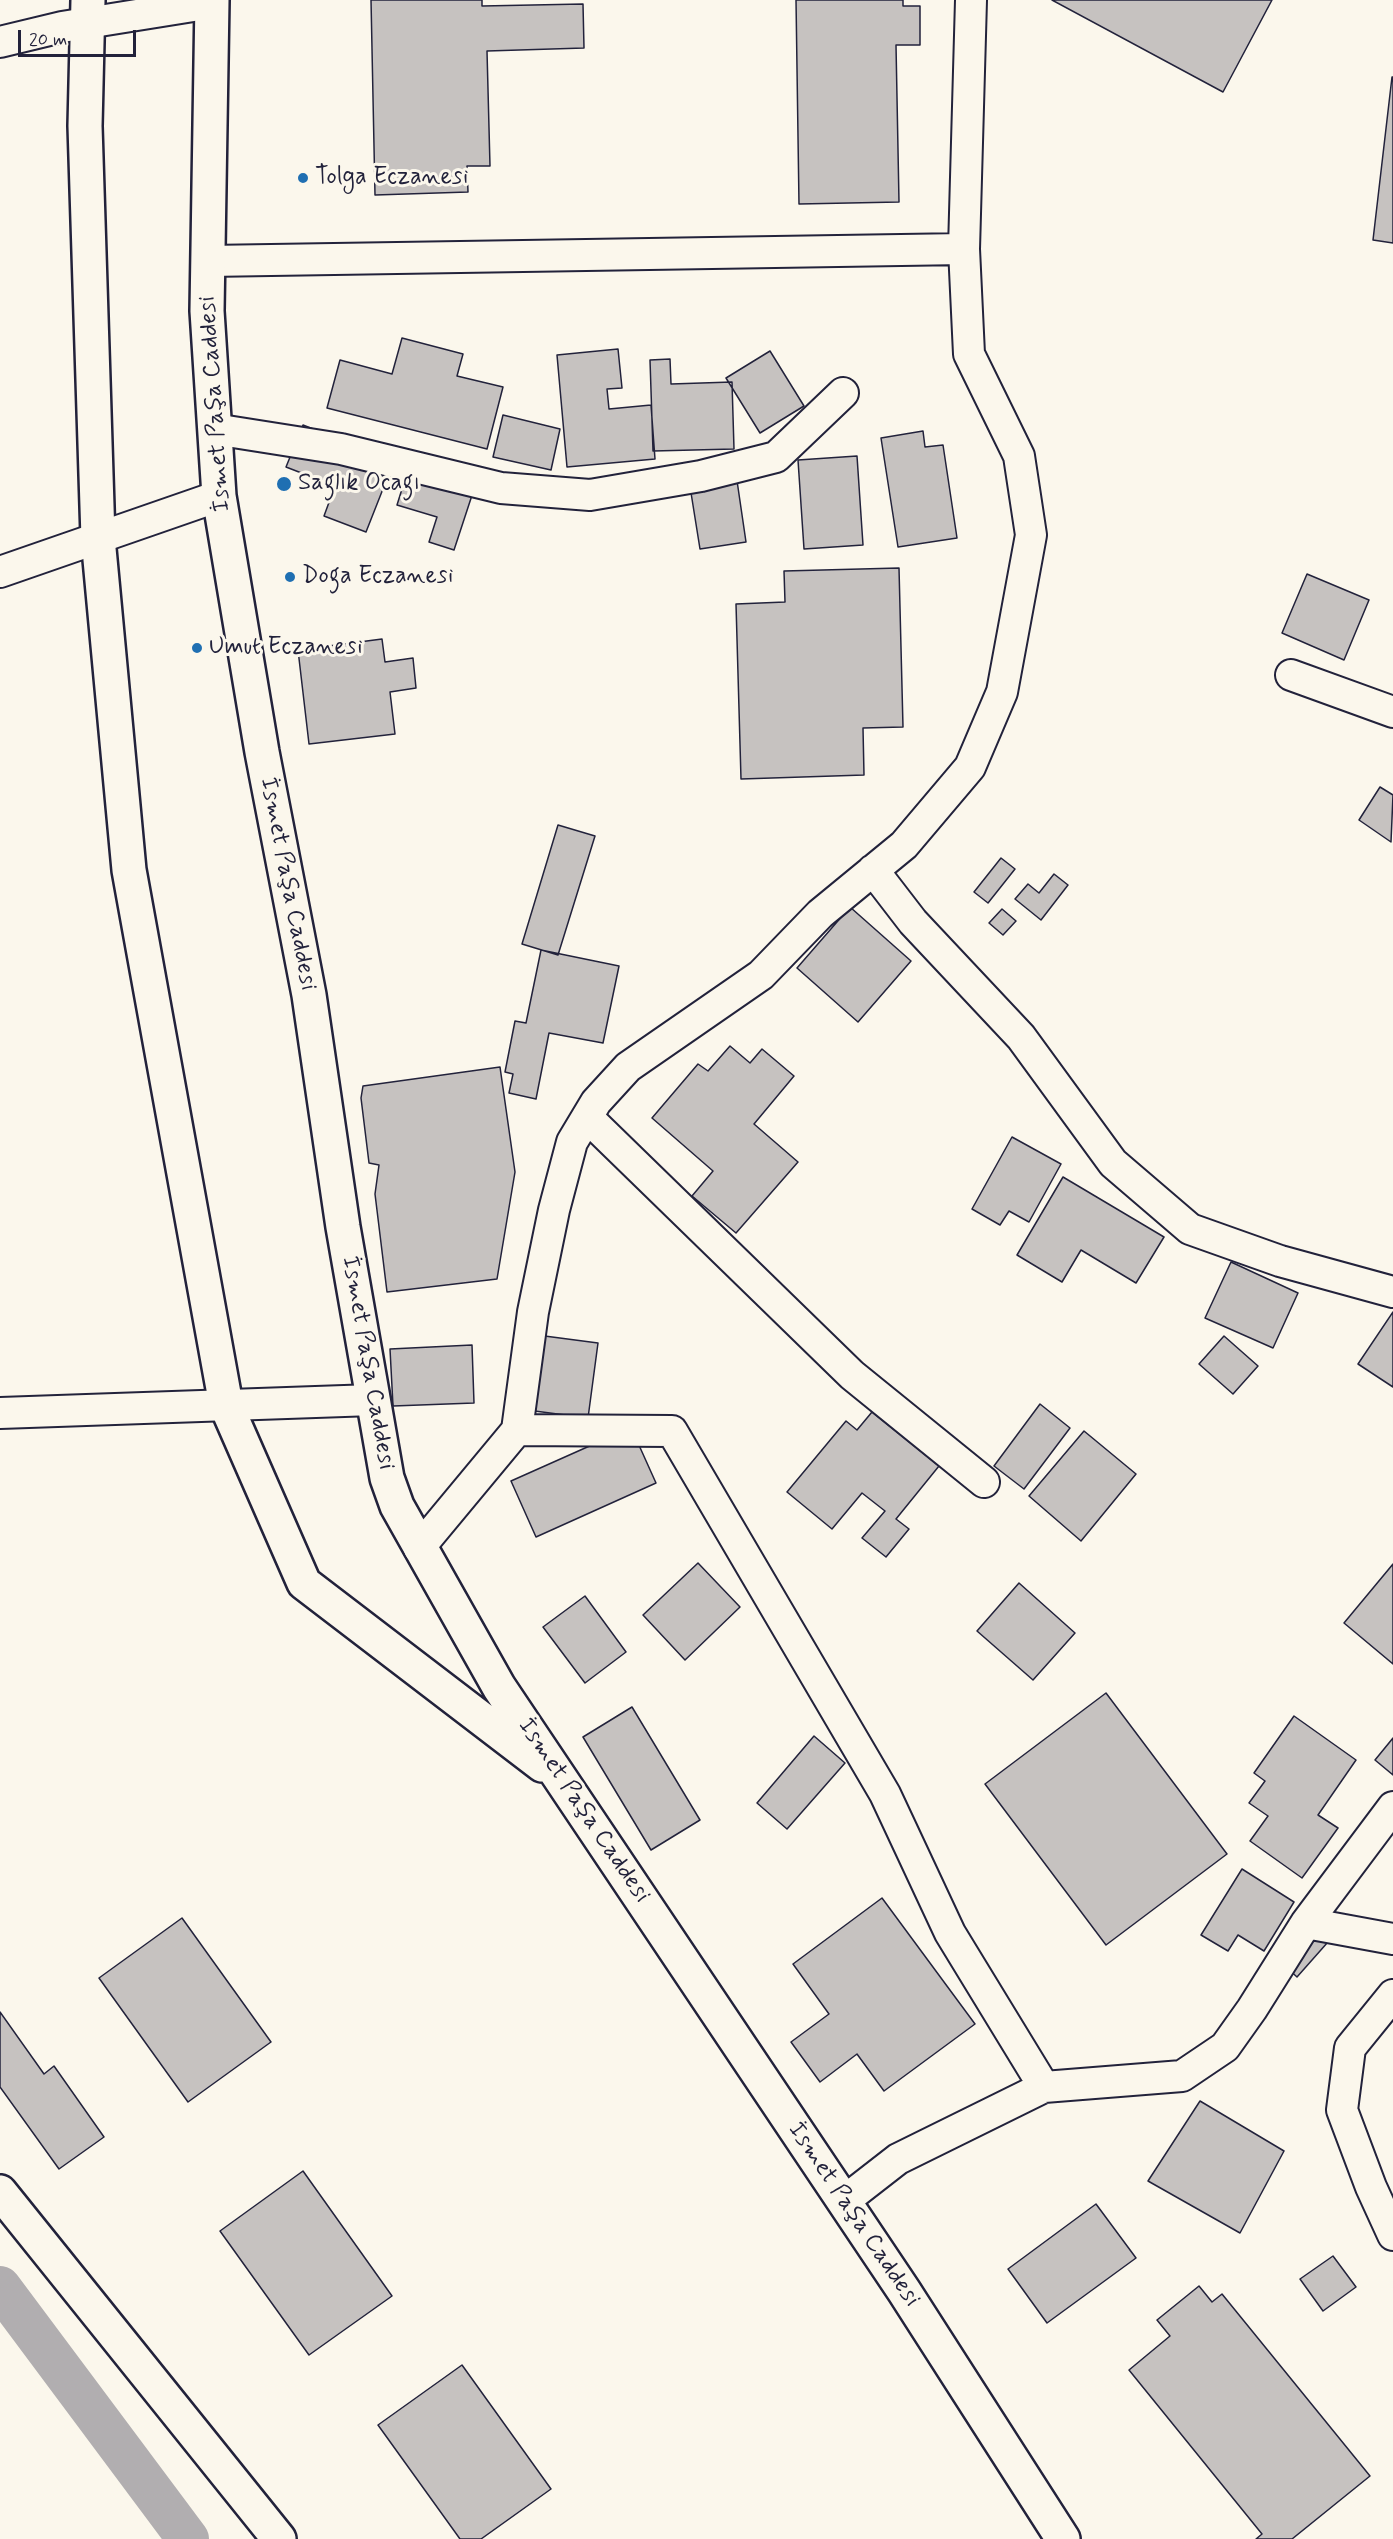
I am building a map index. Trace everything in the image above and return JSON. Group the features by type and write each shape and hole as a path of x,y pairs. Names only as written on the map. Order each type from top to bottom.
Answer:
{"main road":[{"name":"İsmet Paşa Caddesi","path":"212,1 207,311 219,496 262,752 309,996 343,1227 387,1478 397,1506 499,1687 844,2201 1063,2539"},
{"path":"88,11 85,126 98,538 129,870 226,1405 304,1583 563,1781"},
{"path":"0,2192 279,2539"}],"street":[{"path":"420,1548 517,1430 533,1312 554,1210 572,1142 596,1102 628,1067 761,975 820,914 904,845 970,767 1002,692 1031,535 1019,456 969,354 964,249 970,0"},
{"path":"0,42 88,11 212,1"},
{"path":"208,261 964,249"},
{"path":"213,429 341,449 501,488 590,495 701,476 777,457 843,393"},
{"path":"0,572 219,496"},
{"path":"1291,675 1393,712"},
{"path":"873,870 913,922 1021,1037 1113,1163 1190,1229 1280,1261 1393,1292"},
{"path":"587,1117 852,1375 984,1482"},
{"path":"0,1413 373,1400"},
{"path":"517,1430 672,1431 885,1794 950,1933 1044,2087"},
{"path":"844,2201 898,2159 1044,2087 1182,2076 1225,2047 1252,2009 1306,1923 1393,1807"},
{"path":"1306,1923 1393,1939"},
{"path":"1393,1995 1350,2048 1342,2110 1371,2187 1393,2235"}],"building":[{"path":"371,0 482,0 482,6 583,4 584,48 487,51 490,166 467,166 468,192 375,195"},
{"path":"796,0 903,0 903,6 920,6 920,45 896,45 899,202 799,204"},
{"path":"1052,0 1272,0 1223,92"},
{"path":"1393,77 1393,243 1373,240"},
{"path":"402,338 463,354 457,376 503,387 487,449 327,408 340,360 392,374"},
{"path":"618,349 622,388 607,389 609,409 651,405 655,459 567,467 557,355"},
{"path":"770,351 804,406 760,433 726,378"},
{"path":"670,359 671,384 732,382 734,449 653,451 650,360"},
{"path":"503,415 560,429 551,470 493,457"},
{"path":"303,425 394,461 366,532 324,516 335,486 286,467"},
{"path":"923,431 925,447 943,445 957,538 898,547 881,438"},
{"path":"857,456 863,545 804,549 798,460"},
{"path":"412,457 478,477 454,550 429,542 437,517 397,505"},
{"path":"735,467 746,542 700,549 688,474"},
{"path":"899,568 903,727 863,728 864,775 741,779 736,604 785,602 784,571"},
{"path":"1307,574 1369,600 1344,660 1282,633"},
{"path":"382,639 385,662 413,658 416,688 390,692 395,734 309,744 298,650"},
{"path":"1380,787 1393,795 1391,842 1359,820"},
{"path":"558,825 595,836 558,955 522,944"},
{"path":"1001,858 1015,869 988,903 974,892"},
{"path":"1054,874 1068,885 1041,920 1015,899 1028,884 1039,893"},
{"path":"850,907 911,961 858,1022 797,968"},
{"path":"1002,909 1016,921 1003,935 989,923"},
{"path":"541,950 619,966 603,1043 549,1033 536,1099 509,1093 513,1074 505,1072 515,1021 526,1023"},
{"path":"730,1046 750,1063 762,1049 794,1076 754,1124 798,1162 736,1233 692,1196 713,1171 652,1118 698,1064 708,1071"},
{"path":"500,1067 515,1172 497,1279 387,1292 375,1194 379,1165 369,1163 361,1098 363,1086"},
{"path":"1012,1137 1061,1164 1029,1222 1009,1211 1000,1225 972,1209"},
{"path":"1063,1177 1164,1237 1136,1283 1081,1250 1062,1282 1017,1255"},
{"path":"1231,1262 1298,1293 1273,1348 1205,1318"},
{"path":"1393,1312 1393,1387 1358,1364"},
{"path":"537,1335 598,1343 588,1418 527,1410"},
{"path":"1224,1336 1258,1366 1233,1394 1199,1364"},
{"path":"472,1345 474,1403 393,1406 390,1349"},
{"path":"1040,1404 1070,1428 1024,1489 994,1466"},
{"path":"872,1412 939,1466 896,1519 909,1529 886,1557 862,1538 885,1511 862,1493 832,1529 787,1492 846,1421 857,1430"},
{"path":"1084,1431 1136,1474 1081,1541 1029,1496"},
{"path":"603,1440 638,1443 656,1483 536,1537 511,1481"},
{"path":"698,1563 740,1607 685,1660 643,1615"},
{"path":"1393,1564 1393,1664 1344,1623"},
{"path":"1019,1583 1075,1633 1033,1680 977,1631"},
{"path":"585,1596 626,1652 585,1683 543,1627"},
{"path":"1106,1693 1227,1854 1106,1945 985,1784"},
{"path":"632,1707 700,1820 651,1850 583,1737"},
{"path":"1294,1716 1356,1760 1318,1815 1338,1828 1302,1878 1250,1841 1268,1816 1249,1803 1265,1781 1254,1773"},
{"path":"814,1736 845,1763 787,1829 757,1803"},
{"path":"1393,1738 1393,1775 1375,1760"},
{"path":"1242,1869 1294,1902 1264,1951 1238,1935 1228,1951 1201,1935"},
{"path":"882,1898 975,2024 884,2091 857,2054 820,2082 791,2042 829,2014 793,1964"},
{"path":"182,1918 271,2042 188,2102 99,1978"},
{"path":"1343,1925 1297,1977 1274,1956"},
{"path":"0,2012 44,2074 54,2066 104,2137 59,2169 0,2087"},
{"path":"1200,2101 1284,2151 1240,2233 1148,2181"},
{"path":"303,2171 392,2296 309,2355 220,2231"},
{"path":"1096,2204 1136,2258 1047,2323 1008,2269"},
{"path":"1333,2256 1356,2287 1323,2311 1300,2279"},
{"path":"1199,2286 1212,2302 1222,2294 1370,2476 1292,2539 1256,2539 1262,2534 1129,2370 1170,2336 1157,2320"},
{"path":"462,2365 551,2489 481,2539 460,2539 378,2425"}],"waterway":[{"path":"0,2287 188,2539"}],"place":[{"name":"Tolga Eczanesi","path":"303,178"},
{"name":"Saglık Ocagı","path":"284,484"},
{"name":"Doga Eczanesi","path":"290,577"},
{"name":"Umut Eczanesi","path":"197,648"}]}
